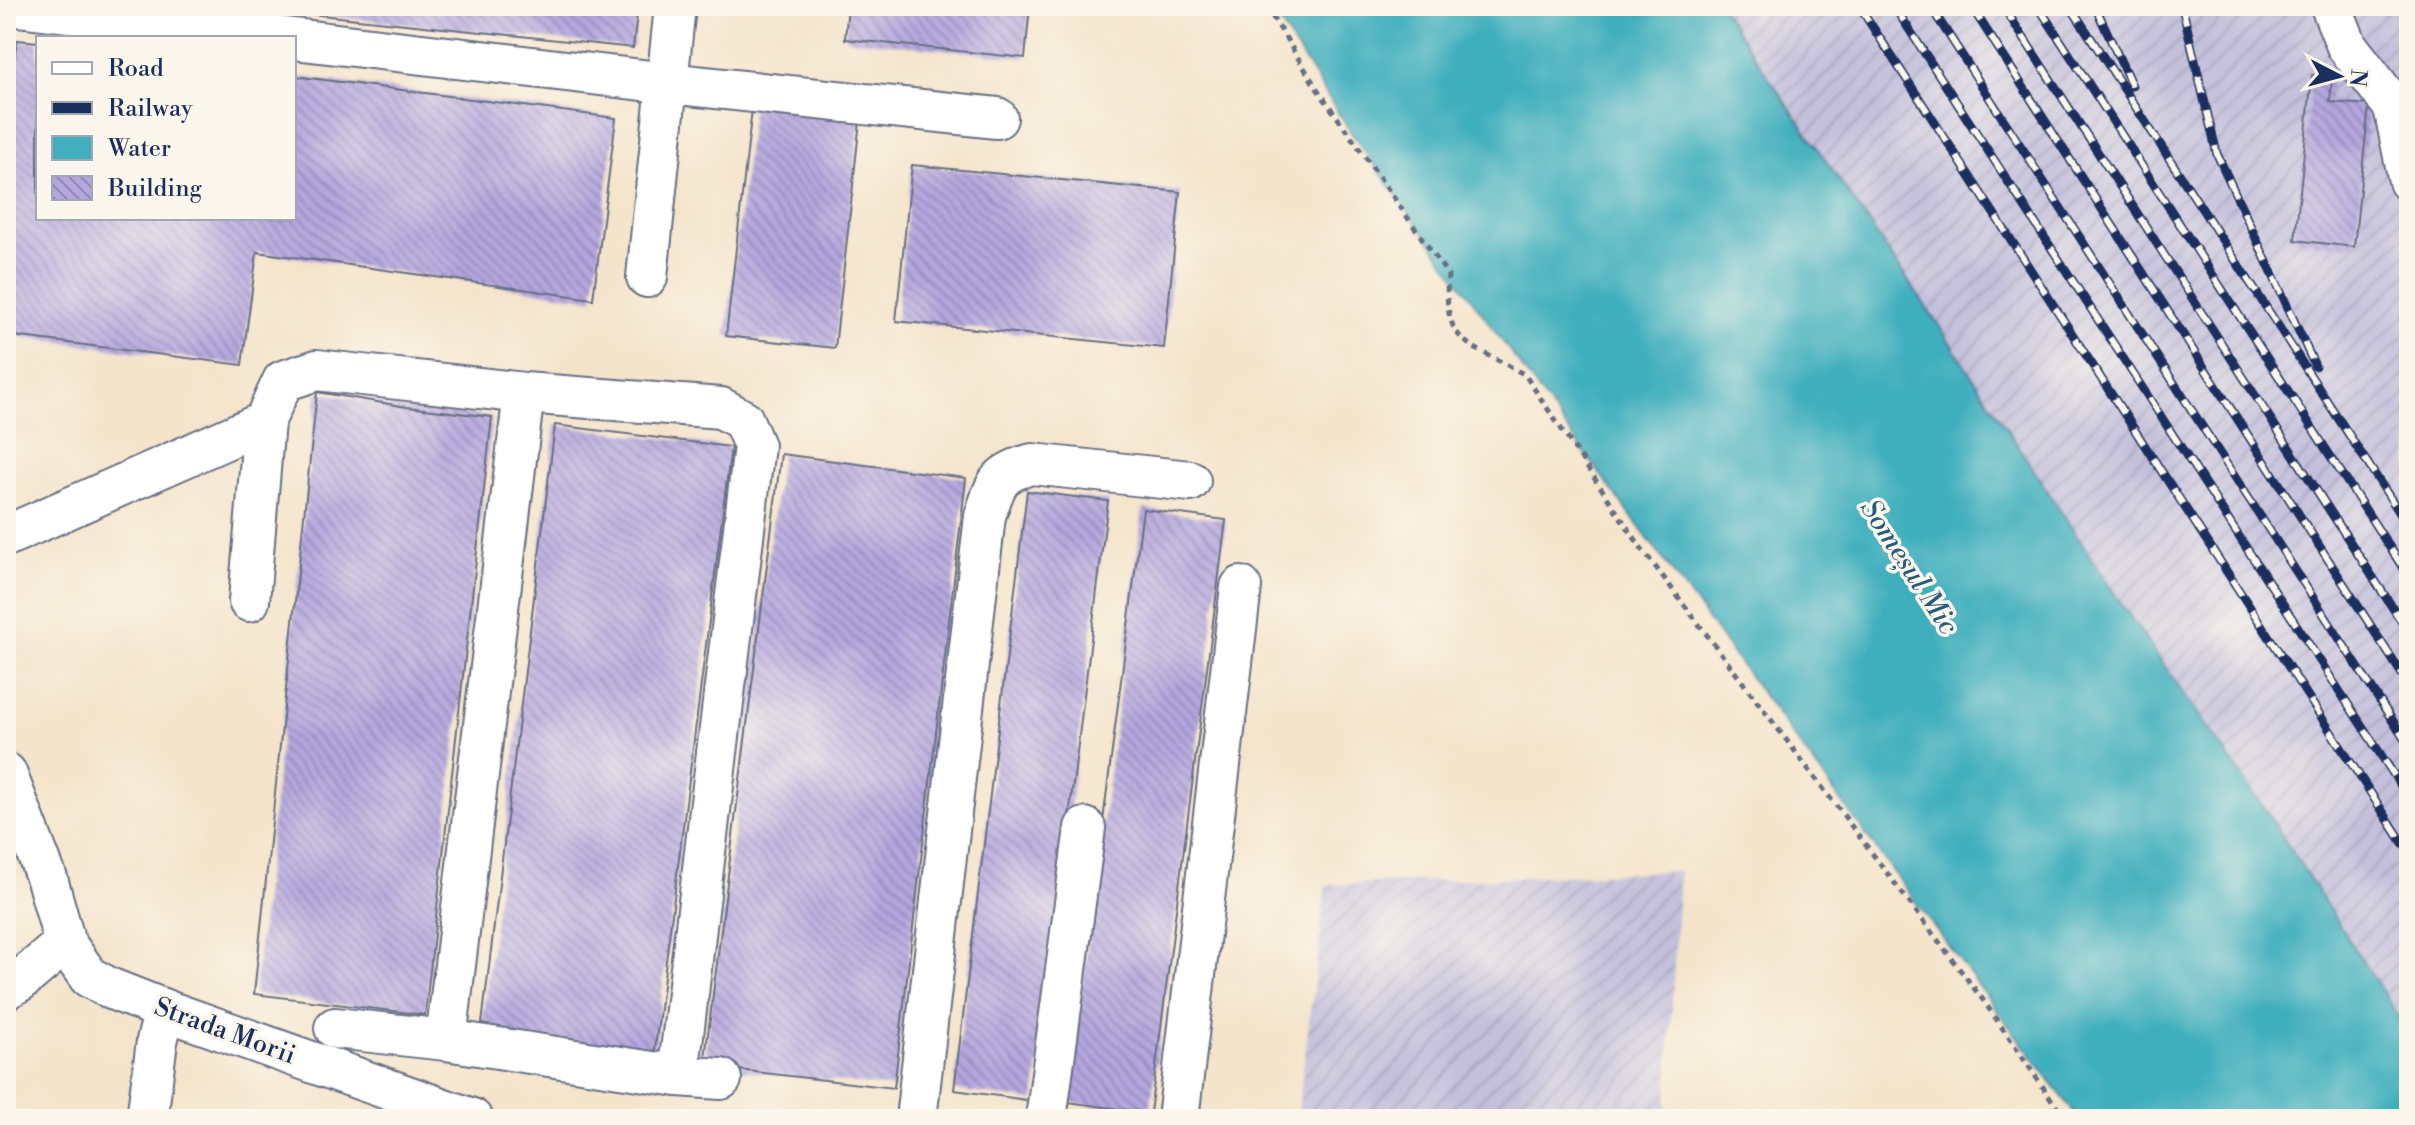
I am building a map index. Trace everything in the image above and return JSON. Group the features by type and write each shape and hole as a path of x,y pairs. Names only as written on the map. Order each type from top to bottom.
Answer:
{"street":[{"path":"17,6 270,36"},
{"path":"647,277 675,6"},
{"path":"2331,6 2347,46 2402,108 2409,181"},
{"path":"296,39 997,118"},
{"path":"249,601 264,422 283,381 317,370 524,393 721,408 743,420 754,446 678,1076"},
{"path":"446,1040 524,393"},
{"path":"6,536 264,422"},
{"path":"916,1119 985,516 994,487 1009,470 1032,464 1190,481"},
{"path":"1178,1119 1241,587"},
{"name":"Strada Morii","path":"6,773 47,879 65,943 89,977 109,988 424,1111 472,1119"},
{"path":"1046,1119 1085,828"},
{"path":"6,989 65,943"},
{"path":"147,1119 157,1041 165,1010"},
{"path":"335,1028 446,1040 678,1076 721,1079"}],"path":[{"path":"1266,6 1316,87 1448,275 1446,300 1452,328 1465,344 1525,375 1642,549 1983,1000 2065,1119"}],"shaded area":[{"path":"1720,6 2409,6 2409,1033 2264,808 2124,608 1944,333"},
{"path":"1679,871 1666,1119 1297,1119 1326,885"}],"water":[{"name":"Someșul Mic","path":"1269,6 1720,6 1944,333 2124,608 2264,808 2409,1033 2409,1119 2079,1119 1508,349 1350,131"}],"building":[{"path":"254,6 638,6 633,48"},
{"path":"848,6 1030,6 1025,58 845,39"},
{"path":"17,40 36,42 36,220 296,220 296,76 616,118 593,299 257,252 242,365 6,335 6,113"},
{"path":"2312,75 2332,77 2330,102 2369,105 2354,247 2295,240"},
{"path":"753,100 861,112 835,348 726,336"},
{"path":"912,165 1180,192 1164,348 896,321"},
{"path":"317,392 492,417 425,1015 254,994"},
{"path":"555,425 731,447 654,1056 481,1032"},
{"path":"781,454 966,478 894,1088 704,1066"},
{"path":"1027,491 1108,501 1034,1101 954,1090"},
{"path":"1143,509 1226,520 1150,1113 1067,1102"}],"railway":[{"path":"1859,6 2409,852"},
{"path":"1894,6 2409,798"},
{"path":"1930,6 2409,746"},
{"path":"1971,6 2409,685"},
{"path":"2003,6 2409,633"},
{"path":"2038,6 2409,577"},
{"path":"2070,6 2409,527"},
{"path":"2095,6 2132,86"},
{"path":"2182,6 2217,154 2315,366"}]}
